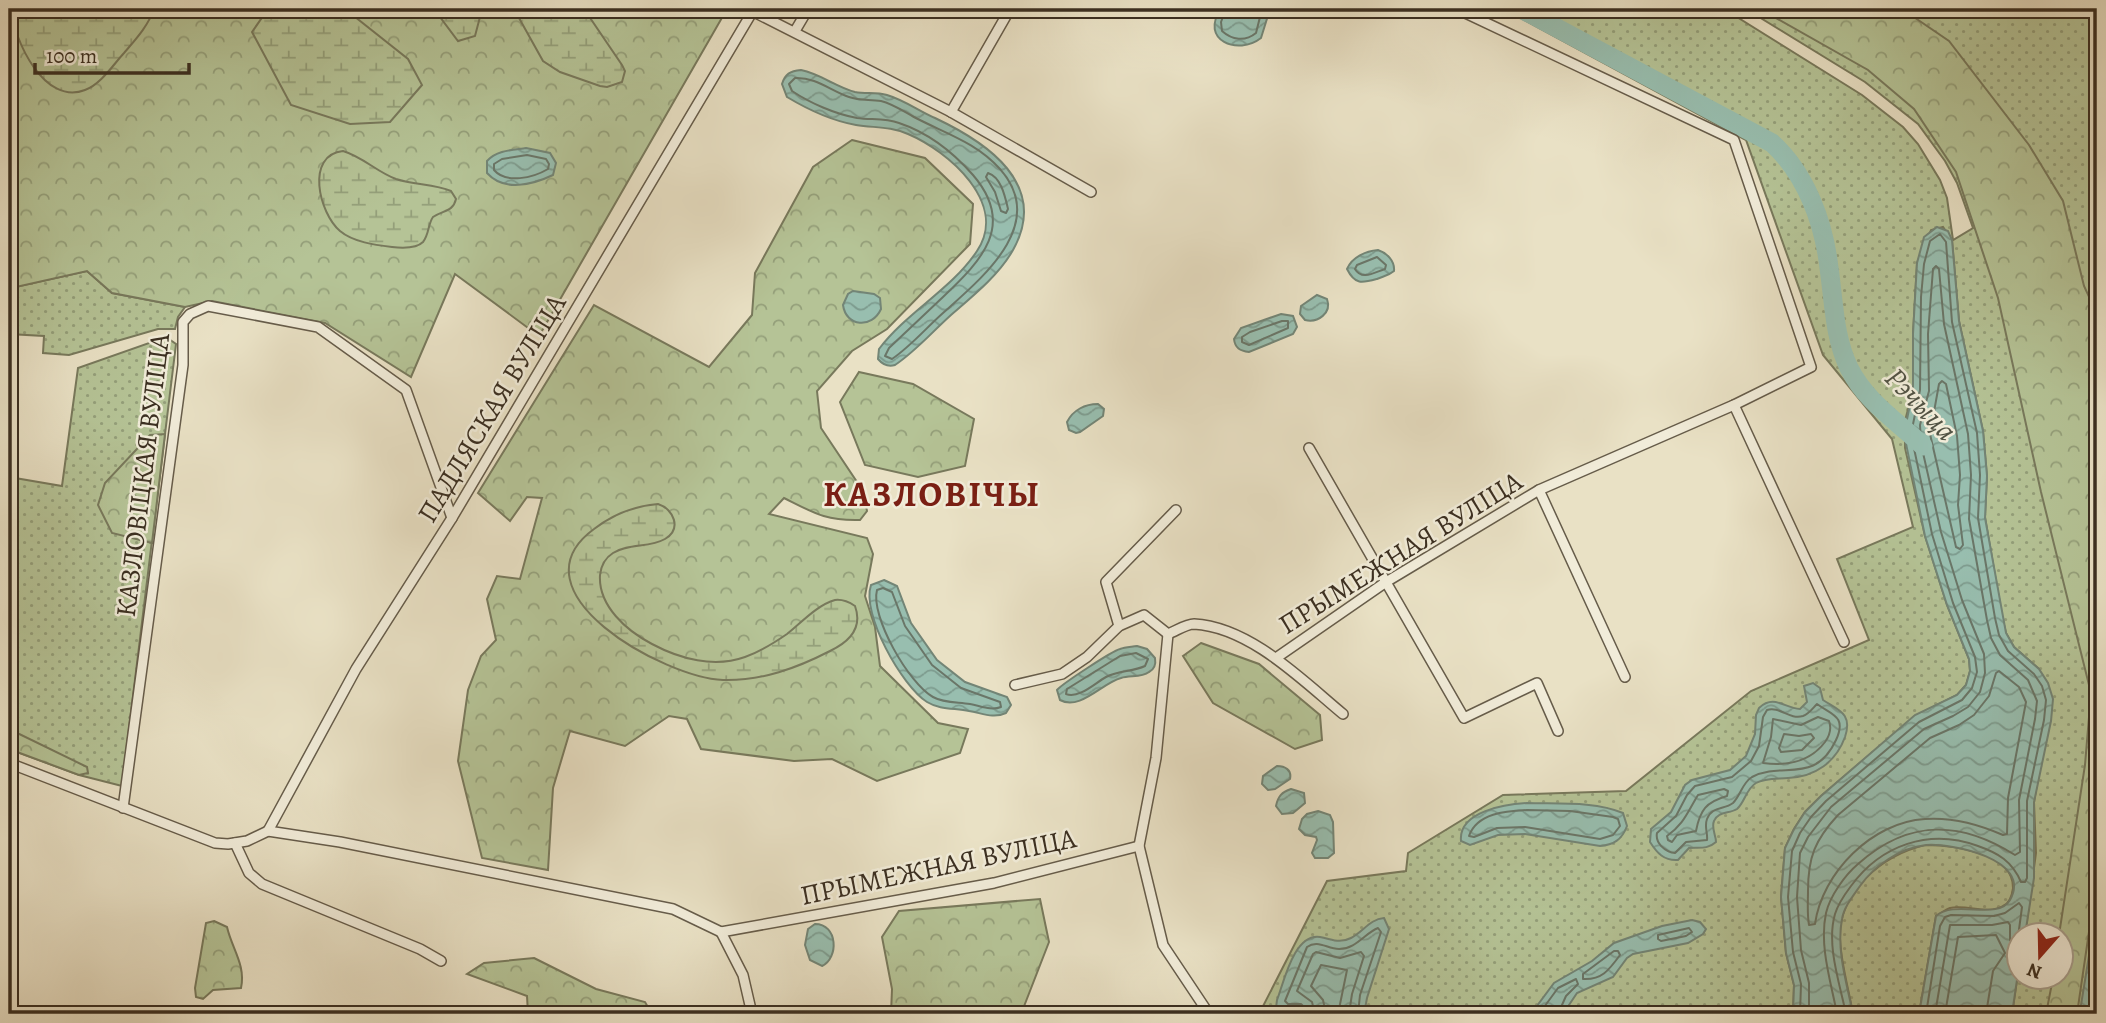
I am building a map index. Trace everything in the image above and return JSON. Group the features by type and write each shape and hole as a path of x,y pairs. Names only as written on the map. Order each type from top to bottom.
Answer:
{"street":[{"path":"795,31 808,9"},
{"path":"951,112 1010,9"},
{"path":"753,10 951,112 1091,192"},
{"name":"ПАДЛЯСКАЯ ВУЛІЦА","path":"268,831 356,669 452,518 753,10"},
{"name":"ПРЫМЕЖНАЯ ВУЛІЦА","path":"1168,634 1192,624 1237,634 1276,658 1386,582 1539,490 1734,405 1811,367 1734,140 1459,10"},
{"name":"КАЗЛОВІЦКАЯ ВУЛІЦА","path":"123,808 183,365 183,322 190,314 208,306 318,327 406,390 452,518"},
{"path":"1734,405 1844,642"},
{"path":"1309,448 1464,718 1537,683 1558,731"},
{"path":"1539,490 1625,677"},
{"path":"1119,626 1105,582 1176,510"},
{"path":"1015,685 1062,674 1087,657 1119,626 1144,615 1168,634 1156,758 1139,846 1163,945 1209,1014"},
{"path":"1276,658 1343,714"},
{"path":"9,763 215,843 235,843 255,838 268,831 340,842 673,909 721,932 743,975 752,1014"},
{"path":"235,843 249,873 262,884 420,949 441,961"},
{"name":"ПРЫМЕЖНАЯ ВУЛІЦА","path":"721,932 994,883 1139,846"}],"green space":[{"path":"9,9 727,9 539,336 455,274 411,377 325,323 212,301 185,307 112,293 87,271 16,287 9,279"},
{"path":"11,9 154,9 141,32 101,79 85,90 70,92 44,80 34,67 18,37"},
{"path":"268,9 345,9 408,59 422,85 390,122 350,124 291,105 252,32"},
{"path":"434,9 475,9 480,17 475,36 458,41"},
{"path":"514,9 584,9 622,65 625,71 622,82 607,87 600,86 560,72 543,61"},
{"path":"1504,9 1724,9 1862,95 1903,127 1918,144 1940,180 1947,198 1953,240 1973,228 1957,183 1945,161 1918,124 1865,82 1746,9 2097,9 2097,1014 2012,1014 2015,992 2074,992 2074,922 2027,922 2036,853 2034,802 2038,778 2039,669 2014,647 2006,633 2002,616 1985,517 1987,476 1983,431 1959,321 1952,240 1943,227 1931,230 1917,263 1913,390 1905,421 1905,448 1925,536 1947,605 1969,659 1970,671 1966,685 1957,695 1915,716 1821,796 1805,812 1794,829 1785,848 1781,897 1786,953 1794,985 1793,1014 1259,1014 1327,881 1406,871 1408,853 1503,795 1626,791 1751,691 1869,640 1837,559 1913,527 1892,439 1823,355 1746,140"},
{"path":"1760,9 1902,9 1949,41 2029,145 2063,201 2084,286 2097,314 2097,909 2090,925 2077,1014 2046,1014 2050,992 2074,992 2074,922 2061,922 2085,765 2091,693 2041,492 1998,298 1956,172 1914,109 1868,70"},
{"path":"852,140 925,158 973,204 970,244 887,329 852,351 817,391 821,428 863,491 867,511 860,520 838,519 812,512 784,498 769,514 867,538 873,554 865,596 875,627 880,666 938,723 968,729 960,753 877,781 832,759 794,761 701,749 687,719 669,716 625,746 570,731 553,788 548,870 482,858 458,761 468,690 481,656 496,640 487,599 497,576 520,579 542,498 527,497 510,521 478,493 594,305 709,367 752,315 755,273 813,167"},
{"path":"343,151 396,179 451,191 456,199 455,203 450,209 433,217 425,239 416,246 392,247 351,238 333,223 326,211 319,186 324,163 331,155"},
{"path":"87,271 112,293 185,307 178,317 175,329 158,329 69,355 43,353 44,336 9,334 9,279 16,287"},
{"path":"166,337 176,344 122,786 79,775 9,749 9,477 62,486 78,368"},
{"path":"859,372 913,384 974,419 965,466 918,477 865,465 840,402"},
{"path":"165,434 152,543 112,533 98,505 105,483 150,435"},
{"path":"658,504 668,510 674,520 670,535 659,542 613,553 604,562 600,575 604,597 609,607 624,625 643,639 686,658 709,662 733,660 766,647 822,606 835,600 846,601 855,606 857,621 853,633 837,647 805,663 765,676 737,680 697,676 634,648 604,627 582,604 570,579 572,553 594,529 608,519 632,509"},
{"path":"1201,643 1259,664 1320,715 1322,740 1295,749 1213,703 1183,656"},
{"path":"9,729 87,767 88,773 79,775 9,749"},
{"path":"1925,845 1965,849 1992,859 2003,866 2011,876 2013,888 2010,899 1997,909 1957,907 1936,916 1919,1014 1853,1014 1840,939 1841,922 1847,905 1855,891 1879,866"},
{"path":"1040,899 1049,942 1021,1014 891,1014 892,989 882,937 899,911"},
{"path":"214,921 227,927 242,972 241,988 213,990 203,999 196,997 195,988 206,923"},
{"path":"534,958 596,989 645,1002 652,1014 528,1014 527,996 467,974 484,963"}],"water":[{"path":"1221,9 1270,9 1261,38 1242,45 1224,42 1215,29 1215,20"},
{"path":"801,70 855,92 893,97 955,128 992,153 1007,168 1018,186 1024,205 1022,226 1013,250 1001,268 917,348 895,365 888,366 878,359 879,349 903,323 967,265 977,251 985,233 985,215 980,197 956,166 924,142 895,130 838,121 787,97 782,84 786,75"},
{"path":"526,148 550,153 556,163 553,175 536,182 510,185 487,173 487,161 491,157 505,151"},
{"path":"1937,227 1948,231 1952,240 1959,321 1983,431 1987,476 1985,518 2006,633 2014,647 2039,669 2048,683 2053,699 2034,802 2034,878 2027,922 2004,922 2004,992 2015,992 2012,1014 1919,1014 1936,916 1954,909 1986,910 2004,906 2010,900 2014,886 2010,874 1986,856 1953,847 1926,845 1898,854 1873,871 1845,910 1840,943 1853,1014 1793,1014 1794,985 1786,953 1781,897 1785,848 1794,829 1805,812 1821,796 1915,715 1957,695 1966,685 1970,671 1969,659 1947,605 1925,536 1904,434 1913,390 1917,263 1924,237"},
{"path":"1378,250 1390,258 1394,271 1367,281 1359,282 1353,278 1347,269 1352,261 1364,253"},
{"path":"853,291 874,294 880,298 881,309 872,320 860,323 849,318 845,312 843,305 848,294"},
{"path":"1317,295 1327,299 1328,309 1323,316 1315,320 1305,320 1300,314 1301,306"},
{"path":"1281,314 1293,316 1297,327 1293,334 1249,352 1237,347 1234,339 1241,328"},
{"path":"1098,404 1104,409 1103,416 1080,432 1069,430 1067,422 1076,411"},
{"path":"884,580 897,586 911,623 937,660 965,682 1007,697 1011,705 1006,713 992,716 942,708 932,705 917,694 886,648 872,613 871,585"},
{"path":"1137,646 1147,649 1155,658 1155,666 1151,671 1114,681 1075,702 1060,700 1057,690 1068,681 1115,651"},
{"path":"1813,683 1820,688 1823,700 1846,717 1845,737 1830,761 1807,775 1767,779 1756,783 1737,809 1716,818 1713,826 1716,842 1713,845 1689,848 1678,860 1665,858 1658,853 1650,842 1651,829 1671,812 1685,785 1692,780 1730,770 1746,756 1755,734 1759,708 1774,702 1800,709 1807,702 1804,686"},
{"path":"1277,766 1287,769 1290,779 1275,789 1268,790 1262,784 1263,776"},
{"path":"1291,789 1304,793 1305,803 1293,813 1282,814 1276,806 1277,803 1281,795"},
{"path":"1576,804 1612,809 1623,813 1627,826 1616,841 1600,846 1525,834 1498,835 1470,845 1461,841 1462,831 1475,816 1508,805"},
{"path":"1318,811 1330,815 1333,822 1334,853 1328,858 1315,858 1312,853 1316,837 1305,835 1299,829 1307,814"},
{"path":"1384,918 1389,929 1364,1014 1302,1014 1294,1010 1289,1014 1279,1014 1276,1008 1277,1000 1283,982 1291,960 1303,943 1320,937 1347,940"},
{"path":"1692,920 1700,922 1706,929 1703,934 1688,943 1633,954 1613,977 1577,993 1563,1014 1531,1014 1554,983 1592,961 1614,943 1662,926"},
{"path":"815,924 828,929 834,942 828,962 822,966 810,960 805,945 808,929"},
{"path":"2097,928 2097,1014 2084,1014 2081,1005 2092,937"}],"waterway":[{"name":"Рэчыца","path":"1521,9 1772,143 1784,155 1804,184 1818,217 1827,251 1837,332 1849,368 1873,401 1923,446"}],"district":[{"name":"КАЗЛОВІЧЫ","path":"932,494"}]}
